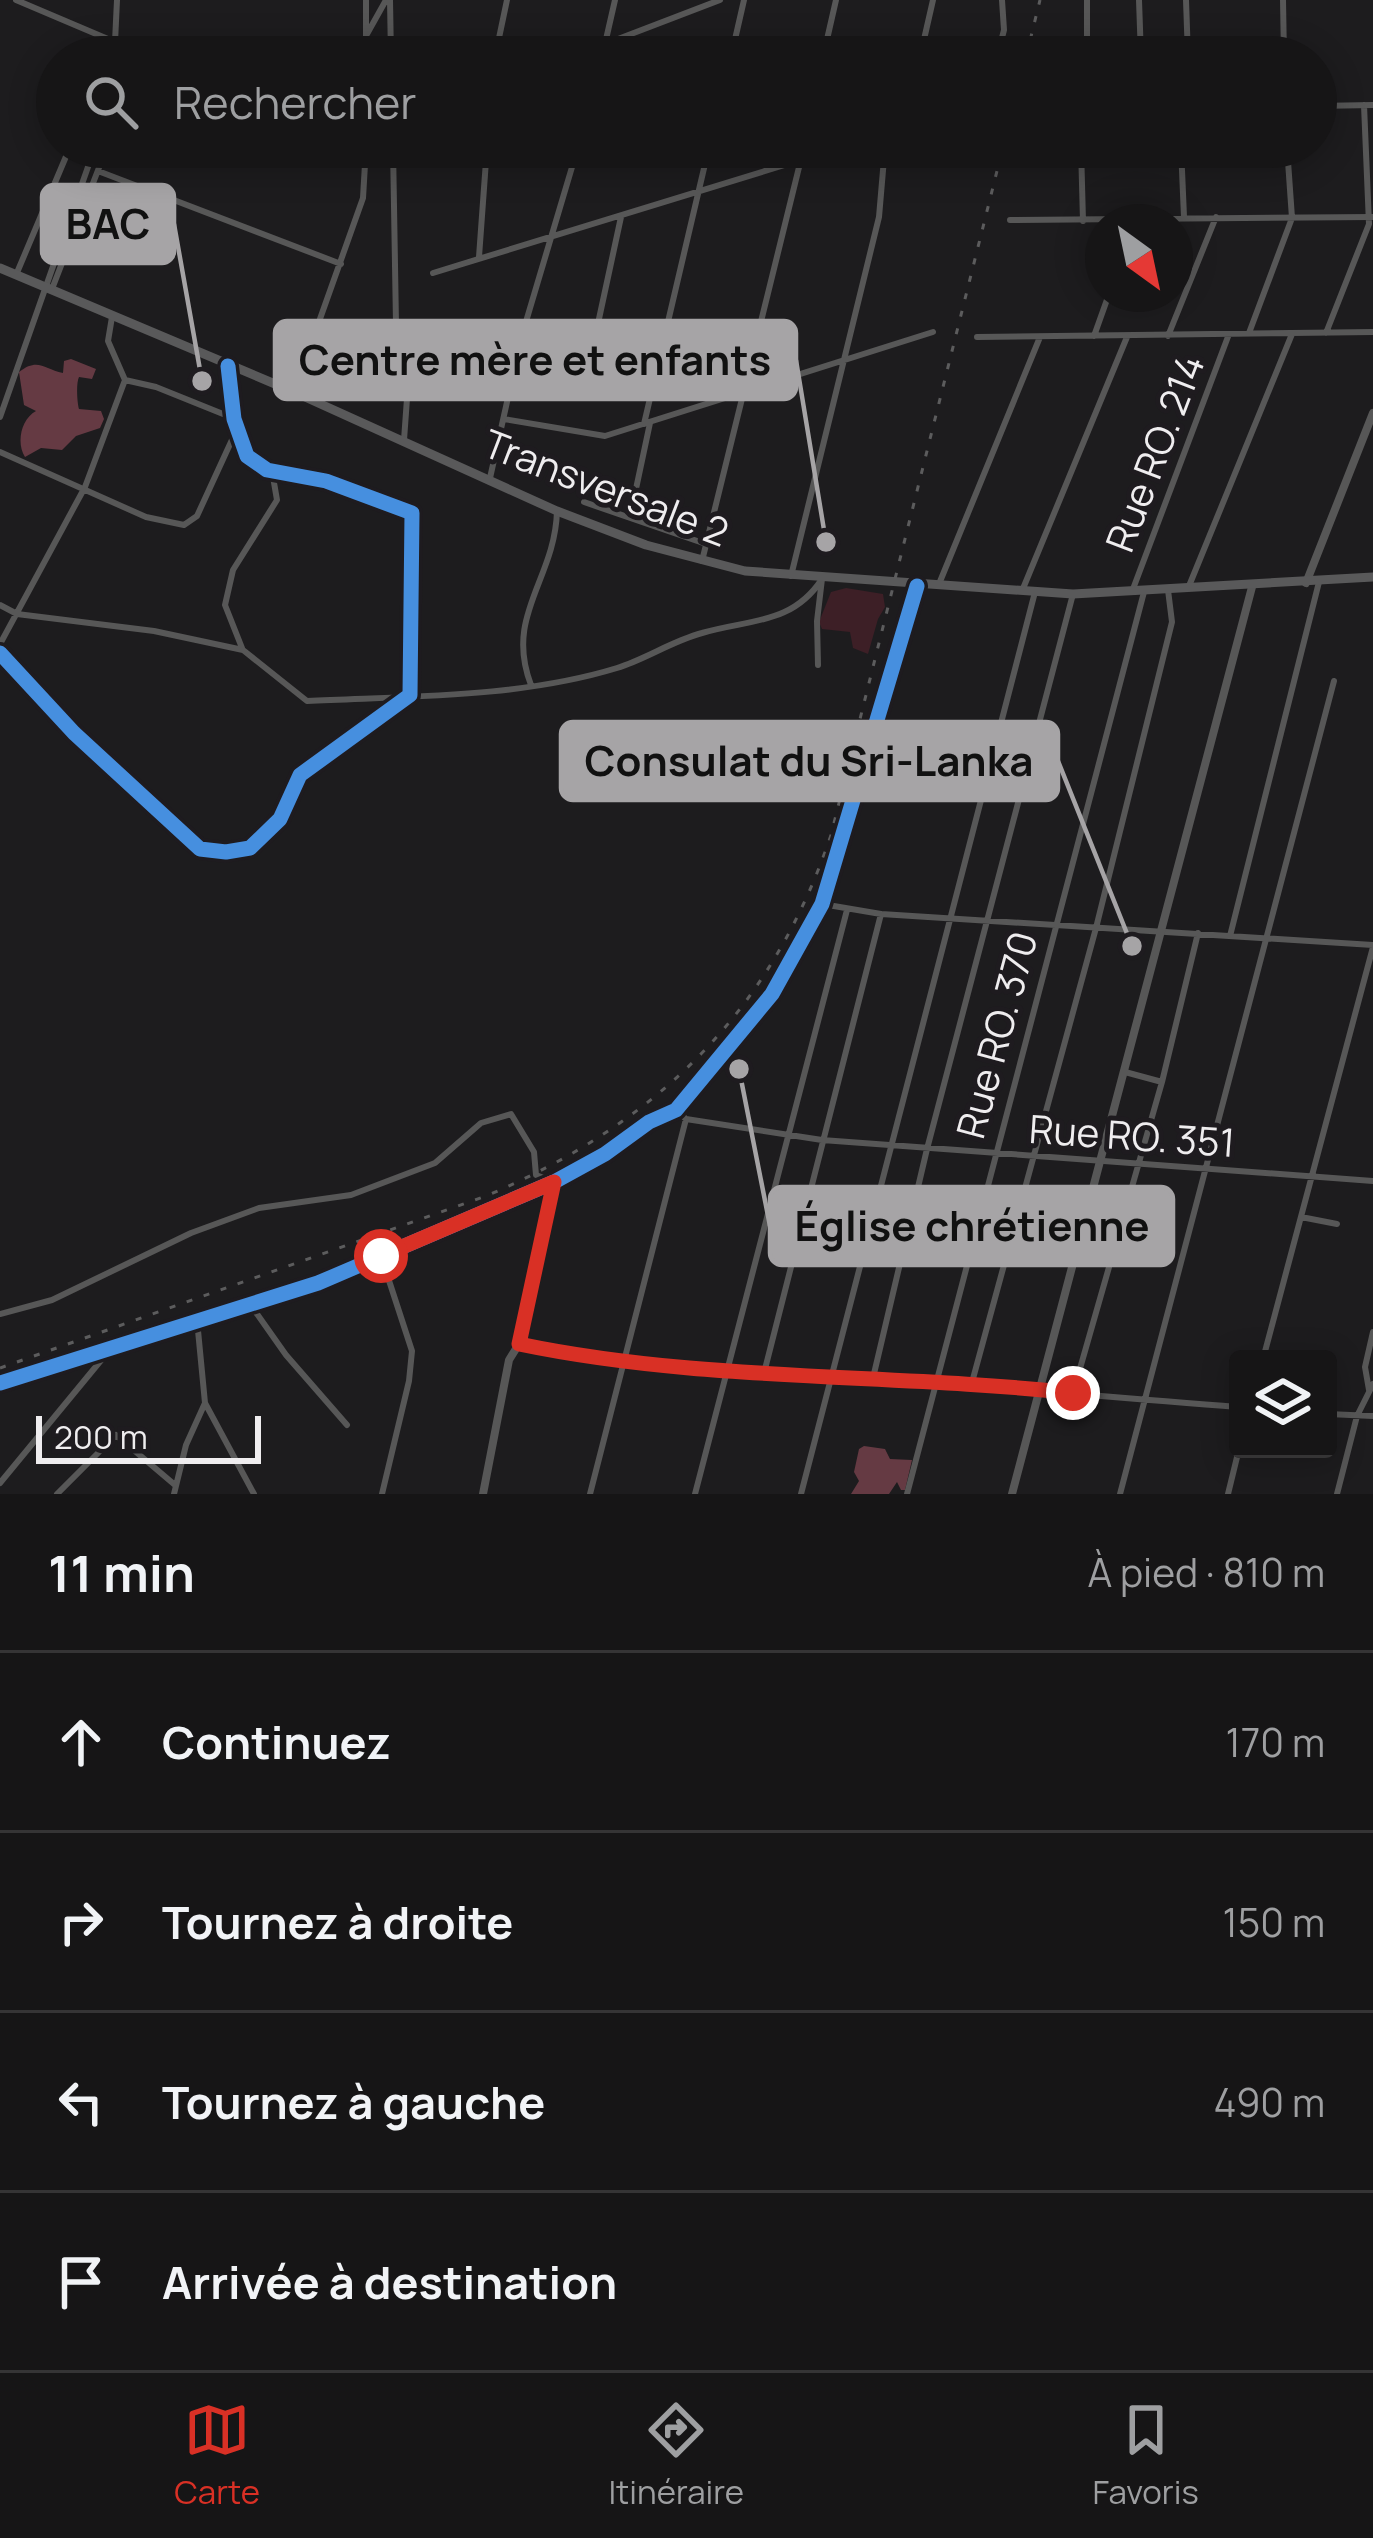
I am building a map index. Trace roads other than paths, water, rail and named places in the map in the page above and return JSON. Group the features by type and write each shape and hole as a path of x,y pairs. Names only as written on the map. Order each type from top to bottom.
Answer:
{"main road":[{"name":"Transversale 2","path":"0,268 294,392 557,511 702,561 791,577 1072,594 1373,578"}],"street":[{"path":"16,0 101,36"},
{"path":"115,36 117,0"},
{"path":"366,0 366,35"},
{"path":"366,35 388,0"},
{"path":"388,0 391,36"},
{"path":"499,36 507,0"},
{"path":"607,36 615,0"},
{"path":"674,14 678,0"},
{"path":"623,36 720,0"},
{"path":"735,36 744,0"},
{"path":"828,36 836,0"},
{"path":"925,36 933,0"},
{"path":"1002,0 1002,36"},
{"path":"1087,0 1088,36"},
{"path":"1139,0 1140,36"},
{"path":"1186,0 1187,36"},
{"path":"1283,0 1284,36"},
{"path":"1326,333 1371,217 1369,105 1337,106"},
{"path":"16,275 61,168"},
{"path":"0,417 88,168"},
{"path":"48,287 99,168"},
{"path":"294,392 363,198 365,168"},
{"path":"393,168 395,324 410,357 404,442"},
{"path":"479,259 486,168"},
{"path":"490,478 522,335 572,168"},
{"path":"630,517 661,349 704,168"},
{"path":"433,273 778,168"},
{"path":"702,561 799,168"},
{"path":"791,577 879,217 883,168"},
{"path":"1010,220 1084,221 1082,168"},
{"path":"1182,168 1183,204"},
{"path":"1250,333 1292,218 1288,168"},
{"path":"98,171 341,264"},
{"path":"594,344 622,217"},
{"path":"1193,217 1371,217"},
{"path":"1168,336 1216,217"},
{"path":"1093,337 1102,312"},
{"path":"0,644 85,487 124,380 108,341 112,316"},
{"path":"395,324 661,349"},
{"path":"504,419 605,436 933,332"},
{"path":"977,337 1373,332"},
{"name":"Rue RO. 214","path":"1131,592 1229,334"},
{"path":"1188,590 1292,334"},
{"path":"937,588 1040,337"},
{"path":"1022,591 1127,337"},
{"path":"565,375 571,340"},
{"path":"228,366 236,423 247,456 272,471 326,481 412,513 410,695"},
{"path":"124,380 156,387 236,423"},
{"path":"1306,583 1373,413"},
{"path":"0,452 146,517 184,524 197,516 236,423"},
{"path":"242,650 225,605 233,570 277,500 272,471"},
{"path":"584,502 706,544"},
{"path":"531,685 522,661 522,631 556,544 557,511"},
{"path":"0,604 16,614 154,631 242,650 307,700 531,685 617,668 710,631 769,621 811,597 822,579"},
{"path":"818,664 822,579"},
{"path":"1231,936 1319,582"},
{"path":"0,1383 318,1283 554,1182 676,1110 772,994 822,904 917,586"},
{"path":"1012,1494 1252,587"},
{"path":"971,1386 1096,928 1172,622 1168,590"},
{"path":"800,1494 1035,592"},
{"name":"Rue RO. 370","path":"907,1494 1144,592"},
{"path":"873,1378 1072,594"},
{"path":"0,653 74,733 200,849 226,852 250,848 280,819 300,775 410,695"},
{"path":"1120,1494 1334,681"},
{"path":"822,904 881,914 1373,946 1265,1350"},
{"path":"695,1494 847,910"},
{"path":"764,1373 881,914"},
{"path":"1073,1393 1162,1082 1198,933"},
{"path":"1125,1072 1162,1082"},
{"path":"590,1494 686,1119 676,1110"},
{"path":"0,1315 52,1300 191,1233 259,1208 350,1195 435,1162 481,1123 511,1114 534,1152 536,1174 554,1182"},
{"name":"Rue RO. 351","path":"686,1119 822,1140 1373,1181"},
{"path":"483,1494 509,1360 519,1344 554,1182"},
{"path":"1301,1216 1337,1224"},
{"path":"381,1256 412,1351 382,1494"},
{"path":"250,1304 346,1425"},
{"path":"197,1320 205,1403 254,1494"},
{"path":"1337,1494 1357,1415 1371,1387 1365,1367 1373,1332"},
{"path":"519,1344 725,1371 1040,1389 1229,1406"},
{"path":"0,1483 115,1345"},
{"path":"57,1494 116,1435 175,1490 186,1445 205,1403"},
{"path":"1337,1414 1373,1416"},
{"path":"1228,1494 1237,1458"}],"railway":[{"path":"1031,36 1040,0"},
{"path":"0,1368 486,1196 547,1167 654,1097 700,1055 740,1008 776,956 806,899 831,835 998,168"}],"place":[{"name":"BAC","path":"202,381"},
{"name":"Centre mère et enfants","path":"826,542"},
{"name":"Consulat du Sri-Lanka","path":"1132,946"},
{"name":"Église chrétienne","path":"739,1069"}]}
